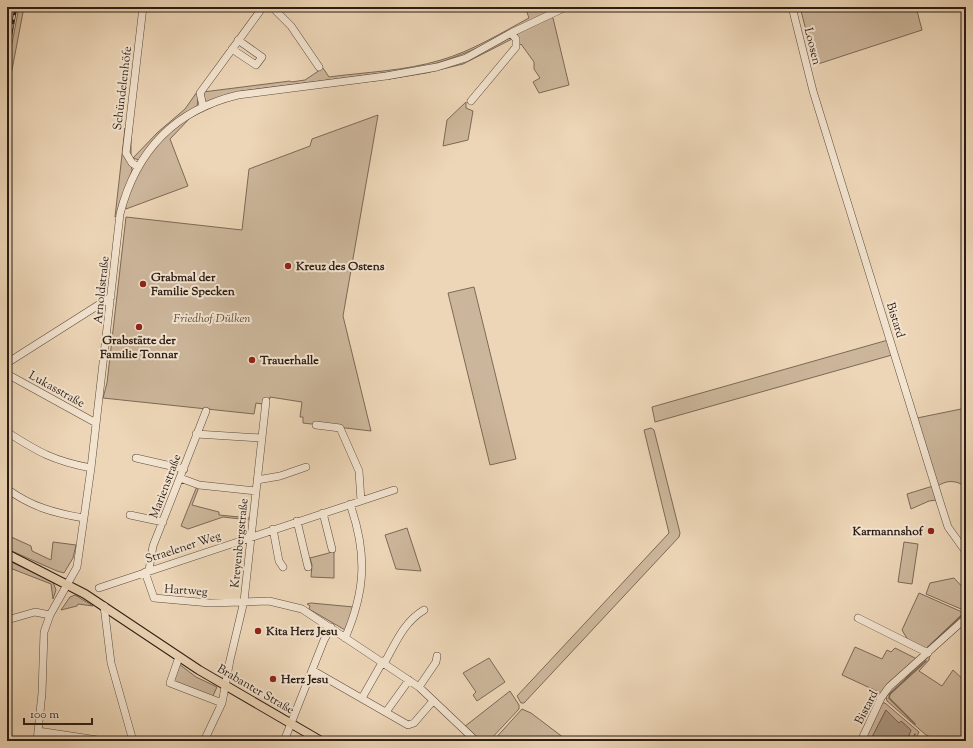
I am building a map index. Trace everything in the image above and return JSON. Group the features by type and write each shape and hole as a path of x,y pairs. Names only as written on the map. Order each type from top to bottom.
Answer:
{"main road":[{"name":"Brabanter Straße","path":"7,554 68,584 104,606 179,657 321,741"}],"street":[{"name":"Schündelenhöfe","path":"138,167 132,163 126,154 143,7"},
{"path":"203,106 200,93 263,7"},
{"path":"272,7 291,26 320,67"},
{"name":"Arnoldstraße","path":"37,741 42,693 42,644 44,632 50,615 77,567 91,468 120,214 124,198 138,167 147,152 168,130 203,106 238,95 386,76 436,67 466,58 511,33 566,7"},
{"name":"Loosen","path":"792,7 813,91"},
{"path":"470,101 516,47 516,39 511,33"},
{"path":"232,49 256,65 262,57 238,40"},
{"name":"Bistard","path":"813,91 948,527 966,552"},
{"path":"7,363 111,297"},
{"name":"Lukasstraße","path":"7,374 96,423"},
{"name":"Kreyenbergstraße","path":"204,741 222,703 230,660 244,601 266,401"},
{"name":"Marienstraße","path":"147,571 153,546 206,411"},
{"path":"316,425 340,428 359,471 361,501"},
{"path":"7,432 40,453 64,462 91,468"},
{"path":"196,434 261,438"},
{"path":"136,458 184,469"},
{"path":"257,480 280,476 306,467"},
{"path":"180,478 199,485 256,491"},
{"path":"7,490 23,501 49,512 84,518"},
{"name":"Straelener Weg","path":"99,588 296,521 394,490"},
{"path":"345,638 357,605 363,575 361,544 350,504"},
{"path":"323,513 332,549"},
{"path":"130,515 163,522"},
{"path":"296,521 308,567"},
{"path":"274,529 279,561 283,567"},
{"name":"Hartweg","path":"147,571 154,598 210,603 244,601"},
{"path":"244,601 269,601 302,609 384,662 419,687 476,741"},
{"path":"104,606 111,663 133,741"},
{"path":"362,698 405,625 414,616 424,610"},
{"path":"7,620 27,613 35,612 50,615"},
{"path":"858,618 928,653"},
{"name":"Bistard","path":"861,741 881,698 889,687 966,618"},
{"path":"284,741 324,640 331,627"},
{"path":"419,687 436,662 437,656"},
{"path":"179,657 170,683 222,703"},
{"path":"312,670 408,725 414,723 433,701"},
{"path":"386,712 409,680"},
{"path":"38,731 104,741"}],"green space":[{"path":"19,7 24,7 7,96 7,69"},
{"path":"144,7 131,138 131,156 133,158 131,160 128,149"},
{"path":"525,7 538,7 541,12 551,7 559,7 470,51 414,69 242,91 207,102 204,99 203,92 305,80 323,68 329,77 414,67 441,60 475,47 529,18"},
{"path":"800,7 916,7 922,30 815,65"},
{"path":"549,16 553,18 569,85 539,93 533,82 540,78 534,69 534,62 521,44 520,45 517,37 518,32"},
{"path":"508,37 512,39 463,64 426,73 389,79 442,68"},
{"path":"379,78 381,80 241,97 221,103 191,117 170,139 188,186 126,209 127,198 131,187 153,149 178,125 193,115 208,107 242,96"},
{"path":"199,89 197,107 166,128 139,160 133,158 158,132 185,109"},
{"path":"466,102 466,108 473,111 468,140 443,146 447,120"},
{"name":"Friedhof Dülken","path":"378,115 343,316 371,431 303,423 303,417 300,417 302,402 270,397 269,402 262,404 256,403 254,414 103,398 107,383 126,217 242,230 249,169 310,146 312,139"},
{"path":"125,128 132,170 119,213 115,217"},
{"path":"474,287 516,459 490,465 448,293"},
{"path":"888,340 892,355 655,422 652,407"},
{"path":"966,408 966,479 961,484 949,482 938,486 917,418"},
{"path":"651,428 654,430 680,533 679,537 524,703 521,703 517,696 669,533 644,430"},
{"path":"197,486 199,487 192,505 219,512 219,515 250,518 250,520 223,517 188,529 181,526"},
{"path":"933,486 937,500 929,501 911,509 907,494"},
{"path":"407,528 421,571 396,569 385,535"},
{"path":"7,535 31,546 32,551 51,560 53,542 76,545 73,558 64,573 57,571 7,549"},
{"path":"904,542 918,544 912,584 898,582"},
{"path":"334,551 334,578 311,577 312,565 310,558 329,553"},
{"path":"7,560 53,582 56,590 53,599 51,584 10,568 10,573 7,572"},
{"path":"954,578 966,591 966,603 961,609 926,594 930,583"},
{"path":"919,593 962,612 966,608 966,614 926,650 908,640 902,630"},
{"path":"75,595 93,606 78,604 77,606 61,610 70,597"},
{"path":"311,603 354,607 345,630 309,609 310,606 307,604"},
{"path":"855,647 882,659 887,650 891,652 895,648 917,659 881,693 842,675"},
{"path":"930,655 929,660 919,671 942,686 953,670 966,682 966,741 939,741 926,735 887,701 886,697"},
{"path":"489,658 505,682 477,701 473,695 476,692 463,673"},
{"path":"179,664 196,677 217,687 212,698 173,682"},
{"path":"510,691 519,705 519,709 489,741 478,741 464,727"},
{"path":"881,703 885,703 919,732 915,741 907,741 911,730 901,721 899,723 886,710 870,741 864,741"},
{"path":"522,709 531,713 568,741 493,741"}],"shaded area":[{"path":"886,710 899,723 901,721 911,730 907,741 870,741"}],"waterway":[{"path":"928,647 966,611"},
{"path":"915,724 889,698 890,694 926,661"},
{"path":"912,741 915,734"}],"railway":[{"path":"7,55 16,7"}],"place":[{"name":"Kreuz des Ostens","path":"288,266"},
{"name":"Grabmal der Familie Specken","path":"143,284"},
{"name":"Grabstätte der Familie Tonnar","path":"139,327"},
{"name":"Trauerhalle","path":"252,360"},
{"name":"Karmannshof","path":"931,531"},
{"name":"Kita Herz Jesu","path":"258,631"},
{"name":"Herz Jesu","path":"273,679"}]}
